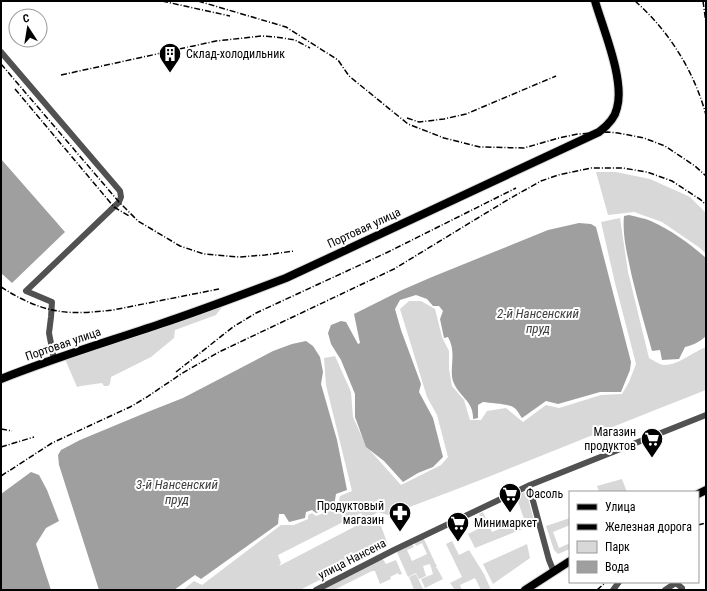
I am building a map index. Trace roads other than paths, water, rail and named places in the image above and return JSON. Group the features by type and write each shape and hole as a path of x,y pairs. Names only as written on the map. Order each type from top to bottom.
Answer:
{"main road":[{"name":"Портовая улица","path":"1,379 54,359 161,324 286,278 599,132 607,125 617,110 619,98 616,71 595,1"},
{"path":"525,590 569,562"}],"street":[{"path":"1,52 120,191 121,197 119,202 26,291 52,302 49,333 54,359"},
{"name":"улица Нансена","path":"316,590 399,547 529,486 706,415"},
{"path":"529,486 549,560 554,572"},
{"path":"665,590 675,583"},
{"path":"677,583 682,588"}],"water":[{"path":"1,159 65,232 12,283 1,273"},
{"path":"629,215 648,220 666,229 706,258 706,336 696,343 685,347 679,359 662,360 660,350 652,351 634,286 626,247 624,216"},
{"name":"2-й Нансенский пруд","path":"579,223 591,224 596,227 631,362 630,370 621,392 600,392 558,404 546,401 522,418 516,409 511,406 483,402 478,405 478,418 473,419 471,408 458,391 453,381 451,343 448,337 444,338 440,319 443,311 439,306 433,306 427,299 416,295 400,300 395,309 401,330 421,384 419,392 433,418 443,457 433,467 418,473 403,482 384,461 366,447 355,417 355,394 341,360 331,344 328,333 331,325 341,321 346,322 358,344 360,343 354,314 432,277 548,230"},
{"name":"3-й Нансенский пруд","path":"306,341 313,346 320,357 323,372 321,384 337,440 347,490 336,494 334,506 316,513 312,510 306,512 305,518 289,522 284,514 279,514 278,524 201,579 195,575 174,590 99,590 59,465 58,455 61,450 80,440 183,398 273,351"},
{"path":"31,472 39,475 47,490 59,521 46,528 36,544 51,590 1,590 1,494"}],"railway":[{"path":"162,1 230,16"},
{"path":"198,1 286,27 338,60 349,76 408,124 444,138 480,147 524,148 578,134 607,132 618,133 644,138 665,146 695,166 706,176"},
{"path":"635,1 659,25 679,53 695,83 706,115"},
{"path":"703,1 706,23"},
{"path":"61,75 216,41 262,36 295,40 310,48"},
{"path":"1,64 119,202 138,221 180,246 204,254 239,257 294,251"},
{"path":"407,118 419,122 444,119 466,114 556,76"},
{"path":"15,89 114,207 129,216"},
{"path":"1,476 52,443 130,407 181,374 219,352 394,269 541,181 558,175 591,168 623,168 647,172 672,181 701,200 706,205"},
{"path":"176,372 233,327 256,313 388,252 516,188"},
{"path":"1,287 21,299 43,308 78,313 113,310 219,289"},
{"path":"1,429 12,431"},
{"path":"1,447 34,437"},
{"path":"699,525 706,523"},
{"path":"597,590 605,583"}],"place":[{"name":"Склад-холодильник","path":"170,74"},
{"name":"Магазин продуктов","path":"652,458"},
{"name":"Фасоль","path":"510,514"},
{"name":"Продуктовый магазин","path":"400,532"},
{"name":"Минимаркет","path":"458,542"}]}
